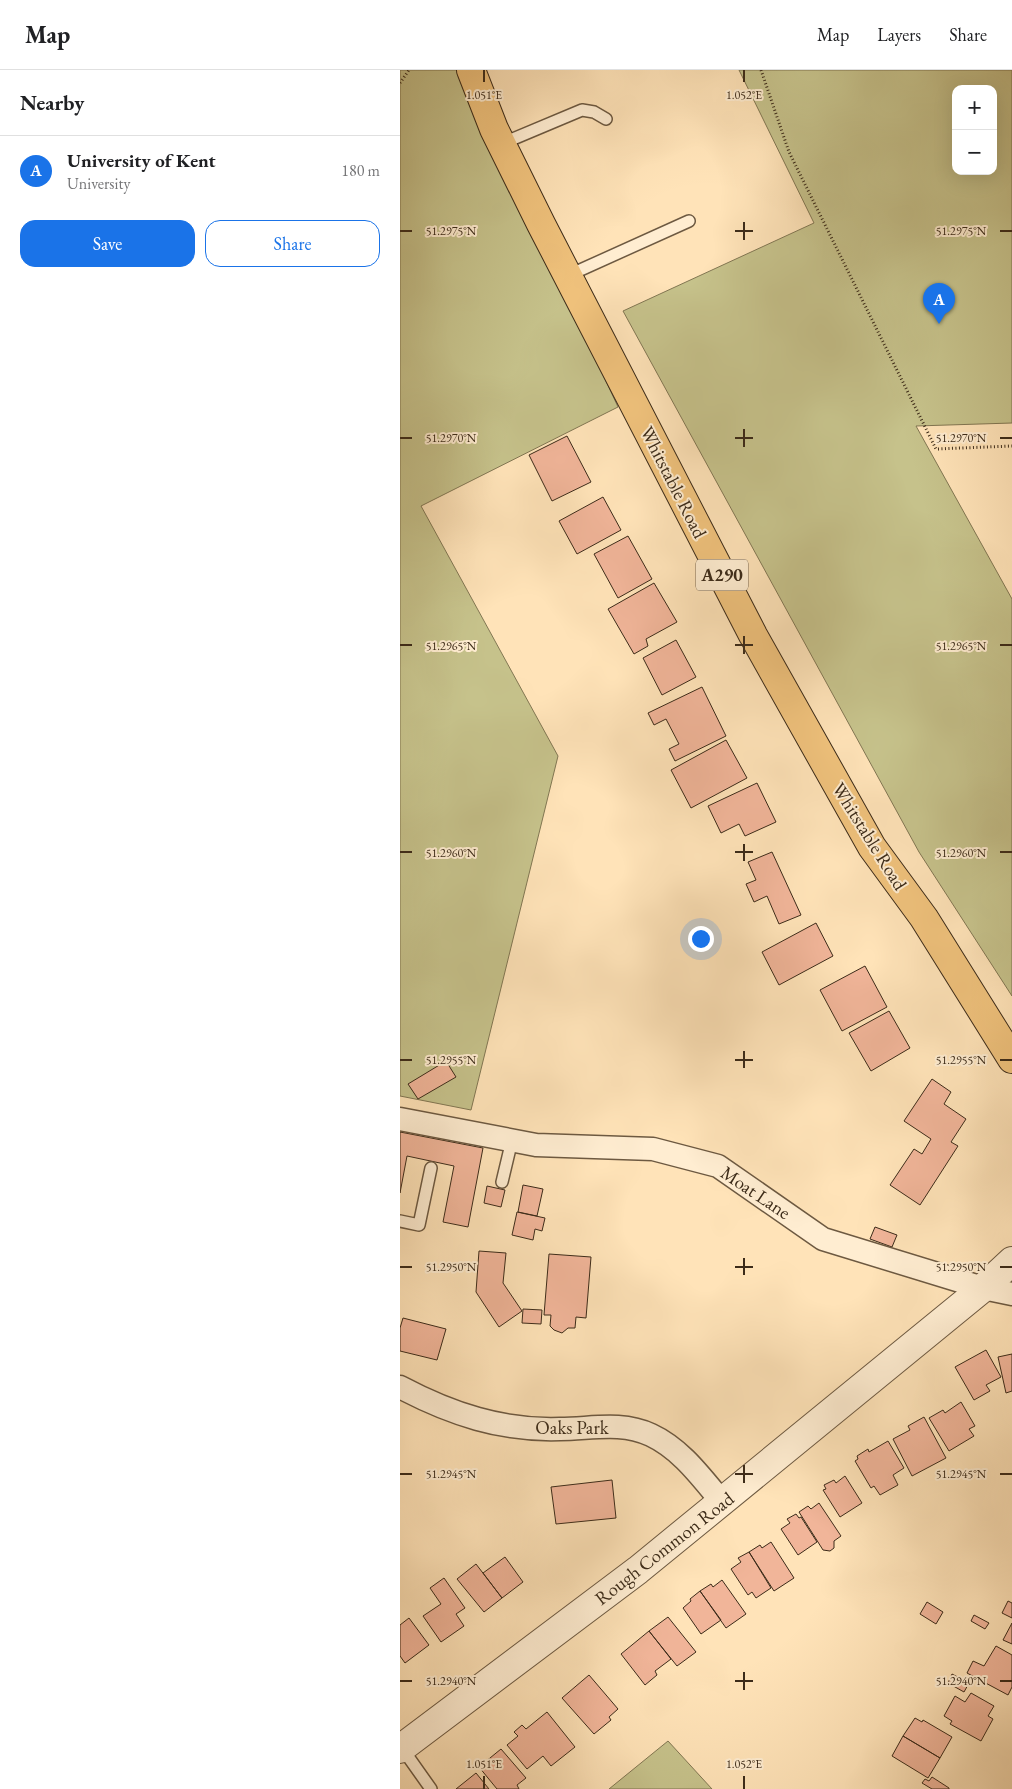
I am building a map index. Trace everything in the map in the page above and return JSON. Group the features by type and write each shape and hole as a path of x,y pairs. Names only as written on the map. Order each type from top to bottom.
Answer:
{"main road":[{"name":"Whitstable Road","path":"471,70 501,144 567,276 753,635 863,831 924,918 1012,1059"}],"street":[{"name":"Moat Lane","path":"400,1119 536,1145 653,1149 718,1166 823,1238 983,1288 1012,1294"},
{"name":"Rough Common Road","path":"401,1749 638,1570 983,1288 1012,1261"},
{"name":"Oaks Park","path":"400,1387 449,1411 496,1425 560,1430 594,1427 636,1429 672,1447 722,1502"}],"lane":[{"path":"501,144 582,110 594,112 606,119"},
{"path":"567,276 689,221"},
{"path":"502,1182 512,1140"},
{"path":"400,1221 419,1225 431,1168"},
{"path":"401,1749 432,1789"}],"path":[{"path":"400,84 409,70"},
{"path":"761,70 789,152 936,449 1012,446"}],"shaded area":[{"path":"400,70 462,70 618,407 421,506 558,756 471,1110 400,1096"},
{"path":"739,70 1012,70 1012,423 916,426 1012,599 1012,996 919,852 623,311 814,223"},
{"path":"668,1741 712,1789 609,1789"}],"building":[{"path":"567,436 591,482 552,501 529,455"},
{"path":"603,497 621,530 577,554 559,521"},
{"path":"628,536 652,579 618,598 594,554"},
{"path":"654,583 677,622 646,639 648,646 634,654 608,609"},
{"path":"676,640 696,677 662,695 643,658"},
{"path":"702,687 726,736 675,761 669,749 679,744 666,719 654,725 648,713"},
{"path":"726,740 747,778 691,808 671,770"},
{"path":"757,783 776,822 745,836 739,824 721,833 708,806"},
{"path":"772,852 801,915 779,924 767,896 754,902 746,884 756,880 748,862"},
{"path":"816,923 833,956 779,985 762,952"},
{"path":"865,966 887,1007 842,1031 820,990"},
{"path":"889,1011 910,1048 871,1071 849,1033"},
{"path":"446,1061 456,1077 418,1099 408,1084"},
{"path":"932,1079 951,1092 944,1104 966,1119 951,1142 958,1146 920,1205 890,1185 914,1149 922,1154 931,1139 904,1121"},
{"path":"400,1132 483,1148 468,1227 443,1222 454,1166 407,1156 400,1193"},
{"path":"523,1185 543,1189 537,1216 518,1212"},
{"path":"487,1186 505,1190 501,1207 484,1203"},
{"path":"517,1212 545,1218 542,1231 535,1229 533,1240 512,1235"},
{"path":"875,1227 897,1235 892,1247 870,1239"},
{"path":"479,1251 506,1253 503,1283 522,1311 499,1327 476,1292"},
{"path":"549,1254 591,1257 586,1318 576,1317 575,1328 568,1328 562,1333 550,1326 551,1315 544,1315"},
{"path":"523,1309 542,1310 541,1324 522,1323"},
{"path":"403,1318 446,1329 437,1360 400,1351 400,1328"},
{"path":"986,1350 1001,1377 986,1385 990,1391 974,1400 955,1367"},
{"path":"1012,1354 1012,1391 1006,1393 998,1357"},
{"path":"961,1402 975,1426 969,1429 974,1436 949,1451 929,1418 943,1410 945,1413"},
{"path":"924,1417 946,1458 912,1476 893,1439 910,1430 908,1426"},
{"path":"888,1441 904,1468 893,1475 898,1485 880,1495 874,1486 871,1488 855,1461 858,1459 857,1456 868,1449 869,1452"},
{"path":"845,1476 862,1503 840,1517 823,1490 826,1489 824,1485 834,1480 836,1483"},
{"path":"612,1480 616,1518 556,1524 551,1487"},
{"path":"819,1503 841,1536 834,1541 834,1548 830,1551 823,1550 799,1512 808,1506 811,1509"},
{"path":"796,1514 799,1518 801,1517 817,1542 798,1555 781,1529 790,1523 787,1519"},
{"path":"771,1542 794,1578 774,1591 749,1552 760,1545 762,1548"},
{"path":"749,1552 771,1588 756,1598 752,1592 748,1595 731,1569 741,1562 738,1558"},
{"path":"505,1557 523,1582 502,1598 483,1573"},
{"path":"476,1564 502,1598 484,1612 457,1579"},
{"path":"444,1578 465,1608 456,1614 464,1626 441,1642 423,1616 441,1604 430,1588"},
{"path":"722,1580 746,1614 726,1628 700,1591 711,1584 713,1587"},
{"path":"700,1591 721,1620 701,1634 683,1608"},
{"path":"1008,1601 1012,1603 1012,1618 1002,1613"},
{"path":"927,1602 943,1612 936,1624 920,1614"},
{"path":"974,1615 989,1623 985,1629 971,1621"},
{"path":"668,1617 696,1652 677,1666 649,1631"},
{"path":"409,1618 429,1645 405,1663 400,1656 400,1625"},
{"path":"1012,1623 1012,1644 1003,1640"},
{"path":"649,1631 671,1659 655,1671 657,1675 645,1685 621,1654"},
{"path":"996,1646 1012,1655 1012,1687 1008,1695 967,1673 973,1661 984,1666"},
{"path":"952,1674 969,1683 964,1692 948,1683"},
{"path":"589,1675 618,1709 609,1717 611,1720 594,1734 562,1698"},
{"path":"971,1693 994,1706 988,1716 993,1719 981,1741 950,1724 952,1721 944,1716 955,1696 965,1702"},
{"path":"547,1712 575,1747 551,1766 543,1756 527,1769 507,1745 518,1736 514,1732 522,1725 526,1729"},
{"path":"915,1718 922,1722 923,1720 952,1737 940,1758 903,1736"},
{"path":"903,1736 940,1758 928,1778 892,1756"},
{"path":"501,1749 526,1778 517,1785 519,1789 497,1789 479,1767"},
{"path":"476,1773 489,1789 456,1789"},
{"path":"932,1777 949,1789 932,1789 922,1783 925,1779 929,1781"}],"place":[{"name":"University of Kent","path":"939,324"}]}
